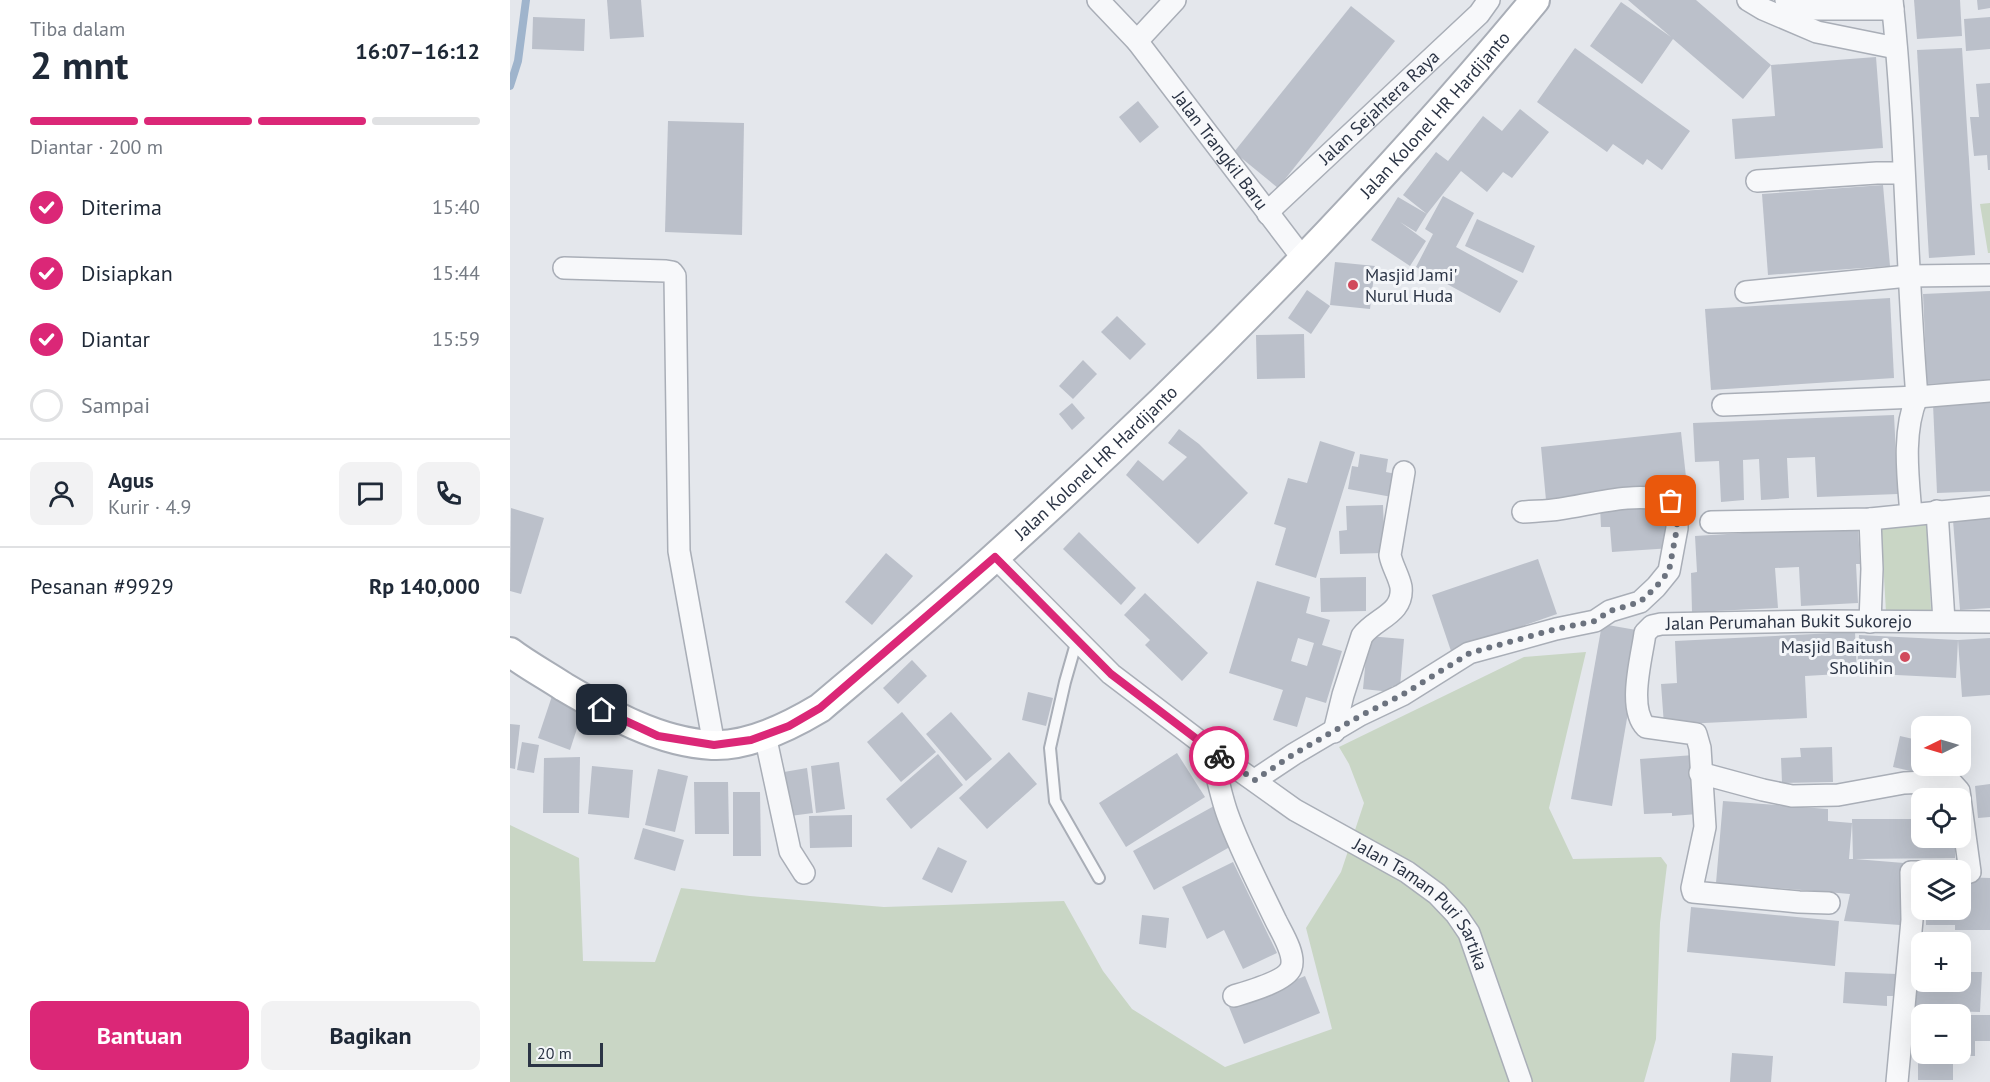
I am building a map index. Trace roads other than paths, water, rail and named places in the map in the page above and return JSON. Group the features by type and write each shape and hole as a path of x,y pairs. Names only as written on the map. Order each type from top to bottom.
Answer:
{"main road":[{"name":"Jalan Kolonel HR Hardijanto","path":"510,652 611,714 658,736 714,745 751,740 789,726 820,708 995,557 1146,417 1304,260 1462,86 1535,0"}],"street":[{"name":"Jalan Trangkil Baru","path":"1098,0 1137,41 1304,260"},
{"path":"1137,41 1175,0"},
{"name":"Jalan Sejahtera Raya","path":"1268,214 1479,14 1489,0"},
{"path":"1748,0 1763,9 1817,32 1896,48"},
{"path":"1786,0 1812,9 1892,4 1917,397 1912,408 1908,435 1911,514"},
{"path":"1817,32 1818,8"},
{"path":"1757,181 1903,173"},
{"path":"564,268 666,271 672,272 675,276 679,551 714,745"},
{"path":"1746,291 1908,276 1990,275"},
{"path":"1723,405 1917,397 1990,391"},
{"path":"1334,732 1362,636 1368,628 1383,620 1395,609 1401,600 1401,585 1391,563 1390,555 1404,472"},
{"path":"1255,780 1294,754 1411,689 1470,653 1556,629 1595,621 1610,611 1640,602 1669,571 1677,528 1677,510 1671,501 1654,497 1624,498 1557,510 1523,512"},
{"path":"1711,522 1870,519 1990,507"},
{"path":"1937,512 1944,621"},
{"path":"1870,519 1872,569 1870,622"},
{"name":"Jalan Taman Puri Sartika","path":"995,557 1111,674 1295,810 1407,873 1437,894 1456,914 1469,933 1521,1082"},
{"name":"Jalan Perumahan Bukit Sukorejo","path":"1829,903 1693,892 1705,827 1700,748 1696,734 1646,727 1638,718 1636,705 1645,633 1648,628 1661,624 1990,622"},
{"path":"765,735 790,851 804,873"},
{"path":"1211,750 1226,811 1257,883 1284,936 1290,952 1292,967 1287,974 1234,996"},
{"path":"1700,772 1792,796 1838,795 1904,783 1950,781 1956,788"},
{"path":"1969,848 1973,871"},
{"path":"1898,1082 1912,920"}],"lane":[{"path":"1077,640 1050,748 1055,801 1099,878"}],"waterway":[{"path":"510,86 518,61 526,0"}],"place":[{"name":"Masjid Jami' Nurul Huda","path":"1353,285"},
{"name":"Masjid Baitush Sholihin","path":"1905,657"}]}
